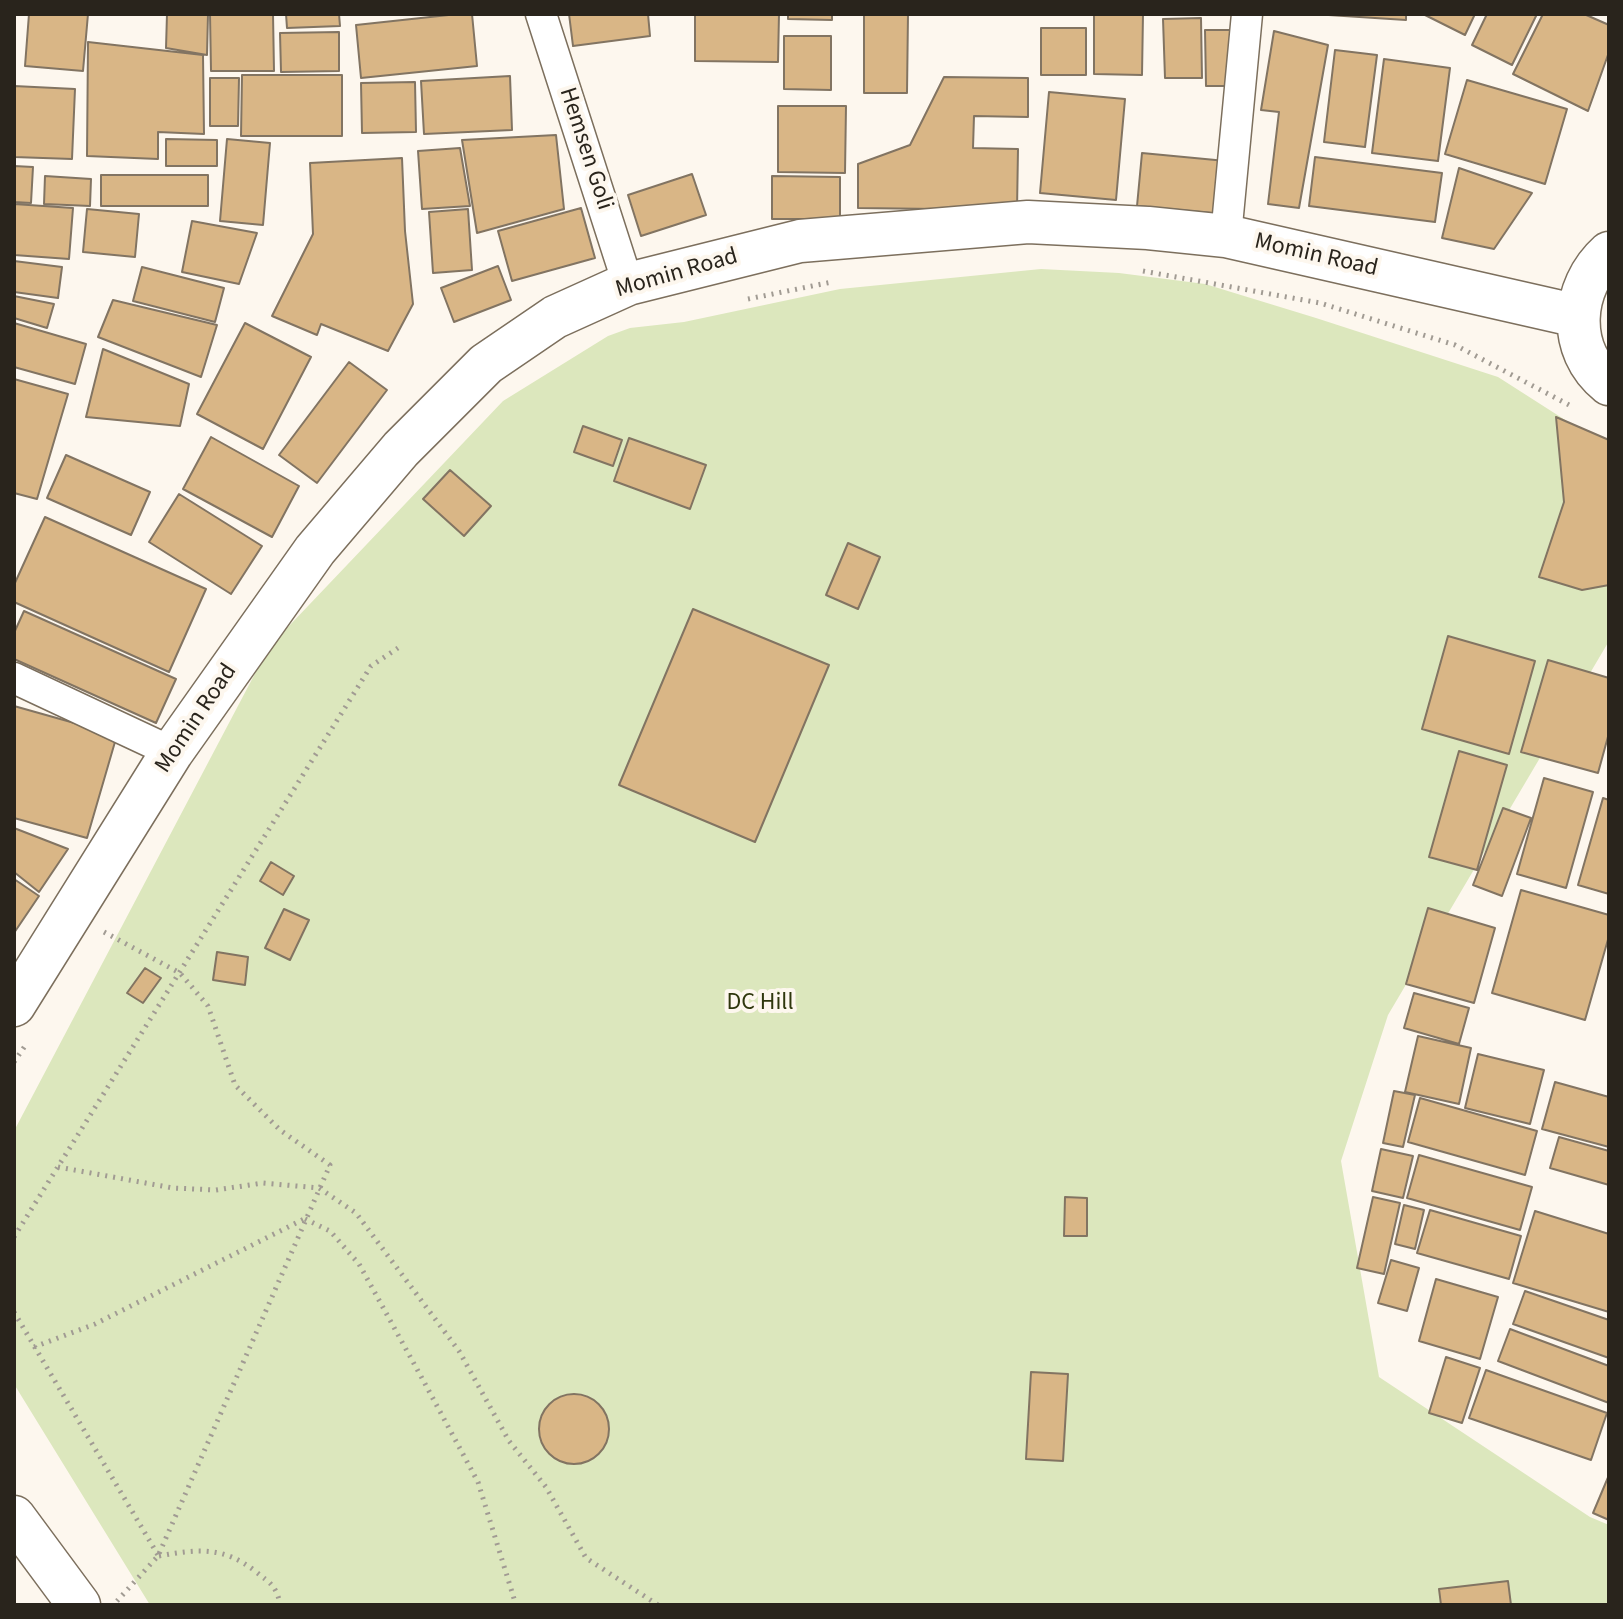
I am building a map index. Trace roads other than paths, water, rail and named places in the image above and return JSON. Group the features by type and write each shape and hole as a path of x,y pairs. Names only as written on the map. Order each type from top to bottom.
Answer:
{"main road":[{"name":"Momin Road","path":"23,1021 172,752 315,550 401,449 486,364 555,317 628,284 800,241 1028,222 1148,228 1226,236 1578,316"},
{"path":"1594,397 1578,316 1583,288 1597,264 1609,253"},
{"path":"14,1517 79,1605"}],"street":[{"name":"Hemsen Goli","path":"541,14 628,284"},
{"path":"1226,236 1247,14"},
{"path":"14,678 172,752"}],"park label":[{"name":"DC Hill","path":"760,1004"}]}
